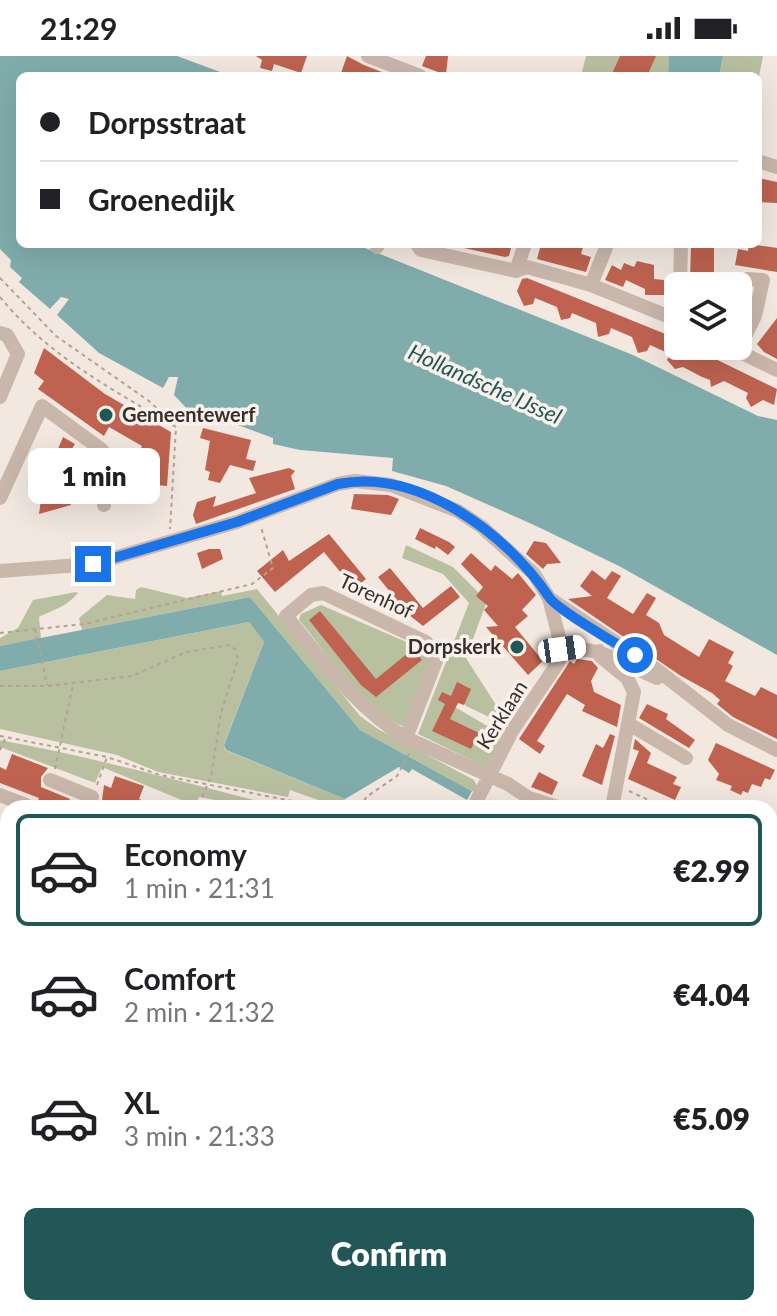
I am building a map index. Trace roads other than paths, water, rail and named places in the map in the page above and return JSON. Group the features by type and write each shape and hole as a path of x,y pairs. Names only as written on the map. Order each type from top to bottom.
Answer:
{"street":[{"path":"368,56 410,72"},
{"path":"423,248 516,271 527,267 591,285 664,314"},
{"path":"516,271 524,248"},
{"path":"591,285 606,248"},
{"path":"680,272 681,248"},
{"path":"752,279 763,280 752,320"},
{"path":"0,333 7,335 18,354 0,397"},
{"path":"752,358 777,370"},
{"path":"0,498 42,406 102,450 104,505"},
{"path":"0,571 93,564 257,514 338,484 355,481 391,485 429,497 482,527 534,574 549,598 562,649 579,647 599,651 675,686"},
{"name":"Torenhof","path":"406,738 436,661 431,646 323,593 297,605 286,616 347,691 368,711 406,738 535,800"},
{"path":"549,598 656,669 736,730 777,750"},
{"name":"Kerklaan","path":"477,800 512,731 558,663 562,649"},
{"path":"599,651 633,686 635,700 613,785 612,800"},
{"path":"629,724 686,758"},
{"path":"50,780 86,800"}],"water":[{"name":"Hollandsche IJssel","path":"0,56 177,56 220,72 16,72 16,248 365,248 633,355 758,416 777,420 777,655 619,566 534,525 446,486 392,471 393,458 300,450 273,444 273,438 208,414 205,422 196,418 174,395 178,377 169,377 163,388 99,353 57,315 69,299 61,297 50,309 19,282 22,278 10,267 11,260 0,249"},
{"path":"669,56 723,56 720,72 668,72"},
{"path":"250,597 360,730 472,791 467,800 412,769 409,773 399,767 345,799 226,750 224,745 264,642 249,622 0,671 0,646"}],"place":[{"name":"Gemeentewerf","path":"106,415"},
{"name":"Dorpskerk","path":"517,647"}]}
